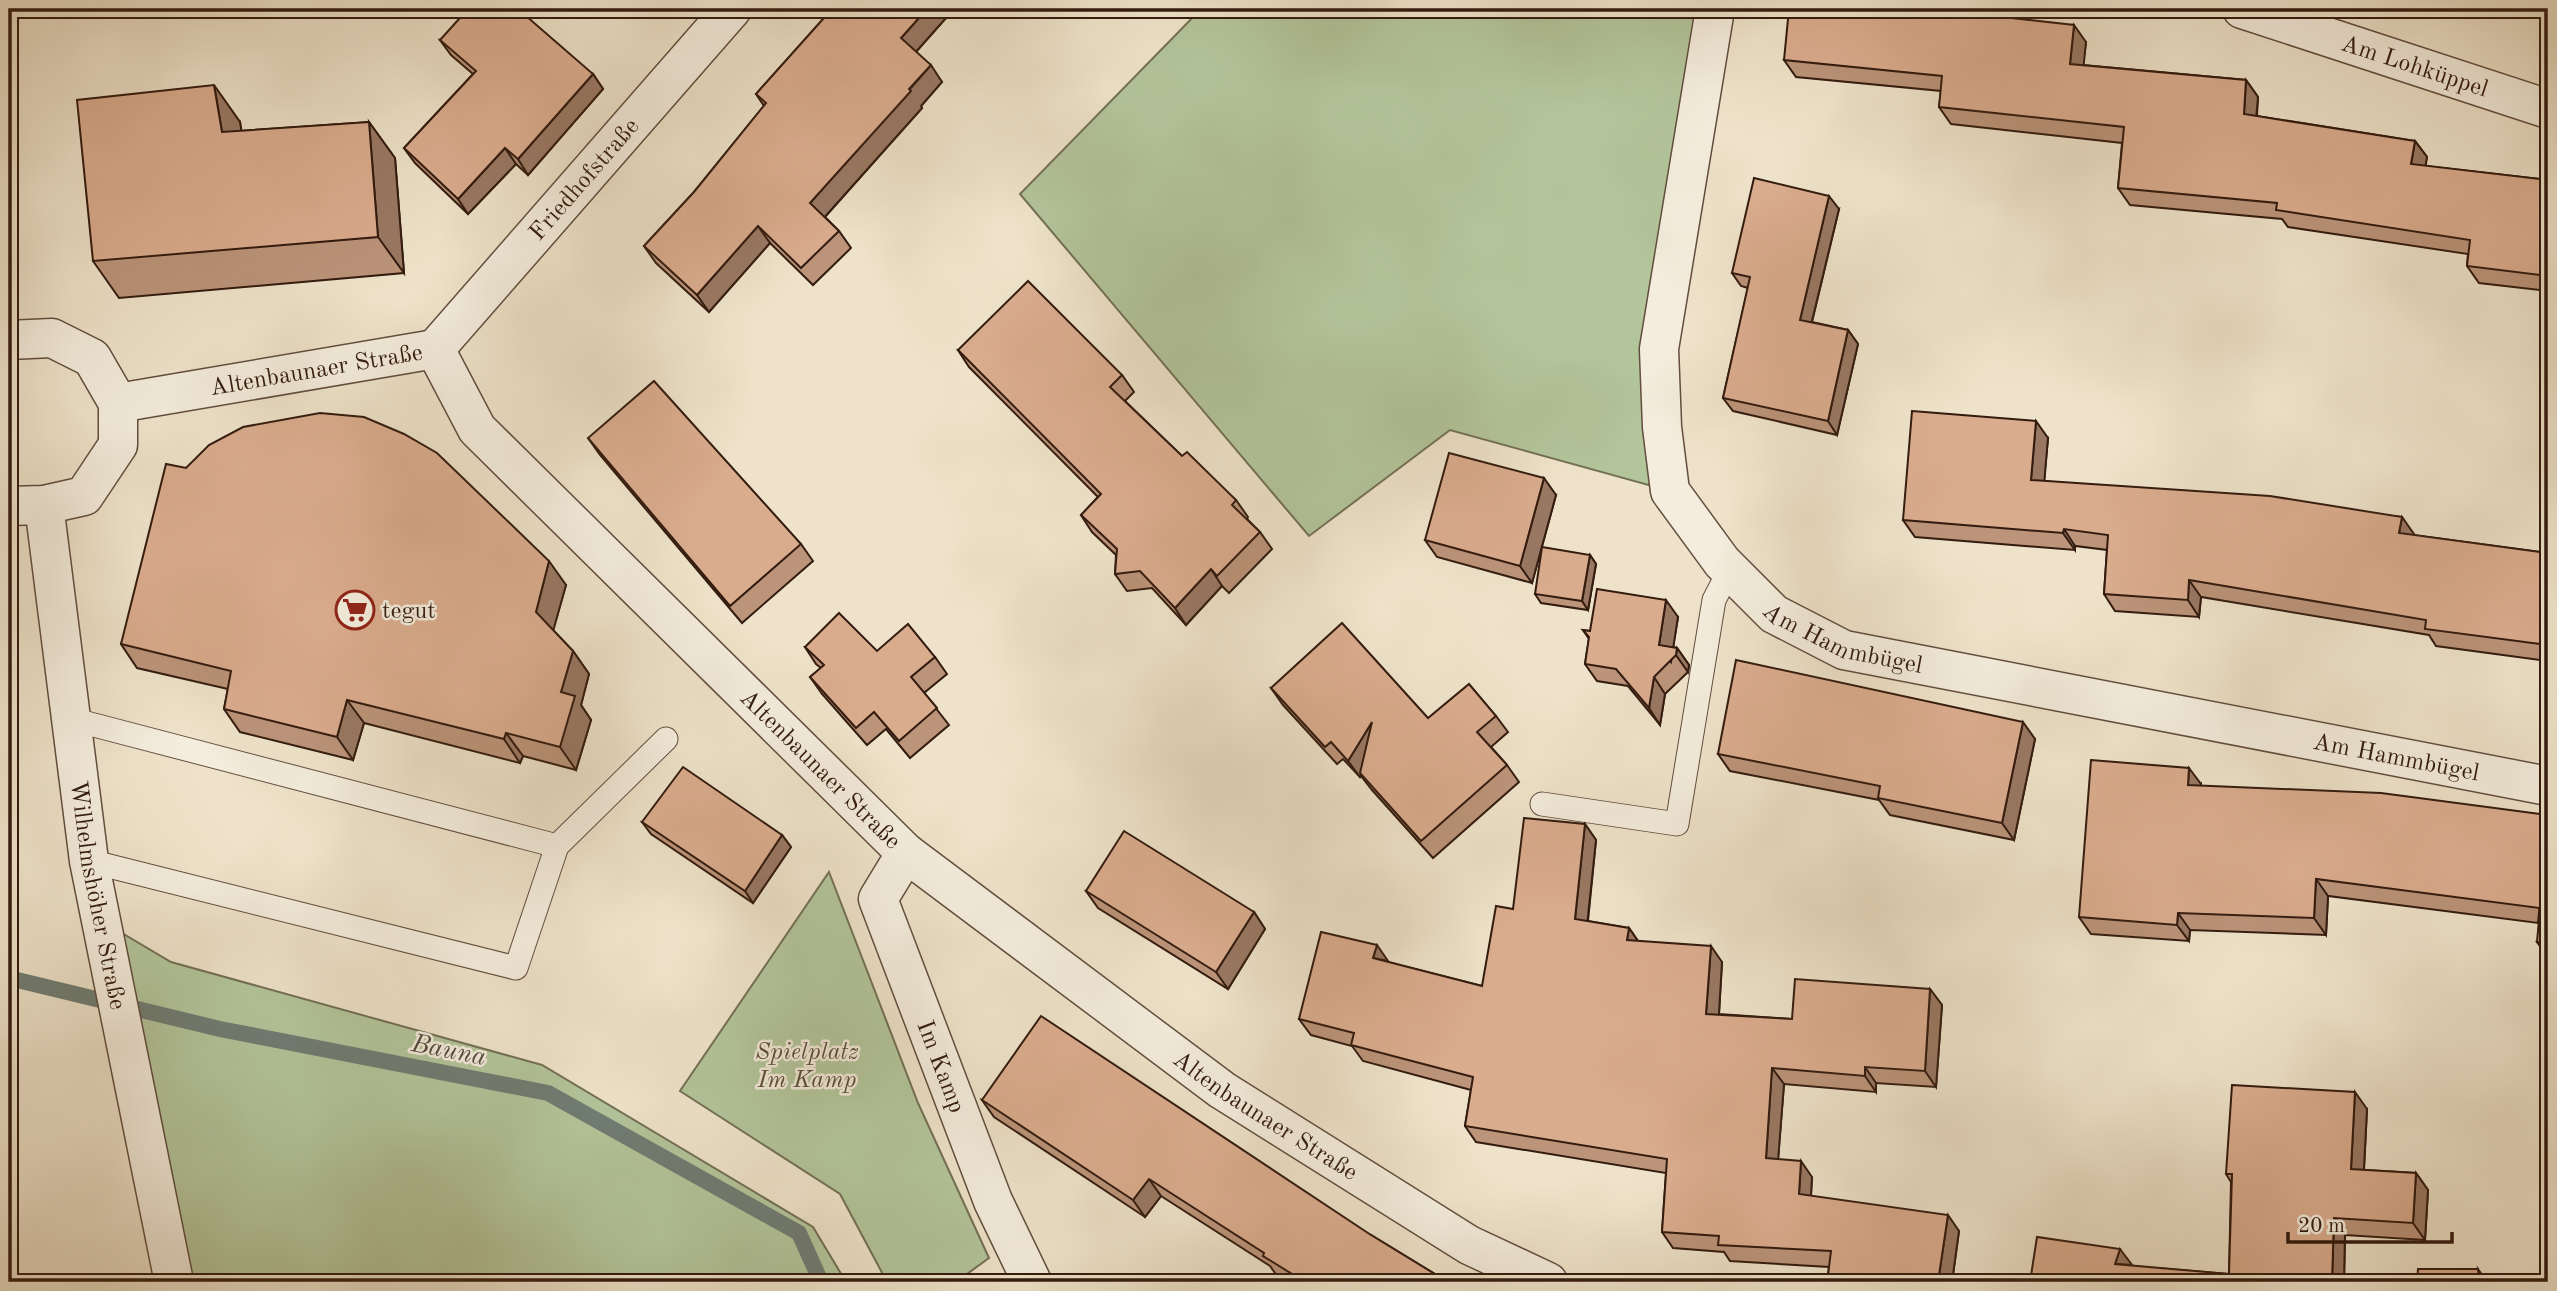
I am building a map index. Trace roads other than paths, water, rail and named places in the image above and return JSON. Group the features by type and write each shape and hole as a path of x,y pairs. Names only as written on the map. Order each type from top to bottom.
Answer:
{"street":[{"name":"Friedhofstraße","path":"435,349 732,9"},
{"name":"Am Hammbügel","path":"1714,9 1659,349 1662,427 1670,491 1730,569 1774,614 1844,650 2548,786"},
{"name":"Am Lohküppel","path":"2242,9 2548,109"},
{"path":"9,340 52,338 92,358 118,403"},
{"name":"Altenbaunaer Straße","path":"118,403 435,349 478,429 906,853 1222,1090 1469,1245 1548,1282"},
{"name":"Wilhelmshöher Straße","path":"118,403 118,445 83,496 26,506 71,719 89,861 100,919 174,1282"},
{"name":"Im Kamp","path":"906,853 878,900 993,1201 1032,1282"}],"lane":[{"path":"1542,804 1676,824 1714,600 1730,569"},
{"path":"71,719 557,846"},
{"path":"89,861 516,968 557,846 666,739"}],"waterway":[{"name":"Bauna","path":"9,978 220,1029 548,1093 799,1233 821,1282"}],"place":[{"name":"tegut","path":"355,610"}],"park label":[{"name":"Spielplatz Im Kamp","path":"807,1065"}]}
